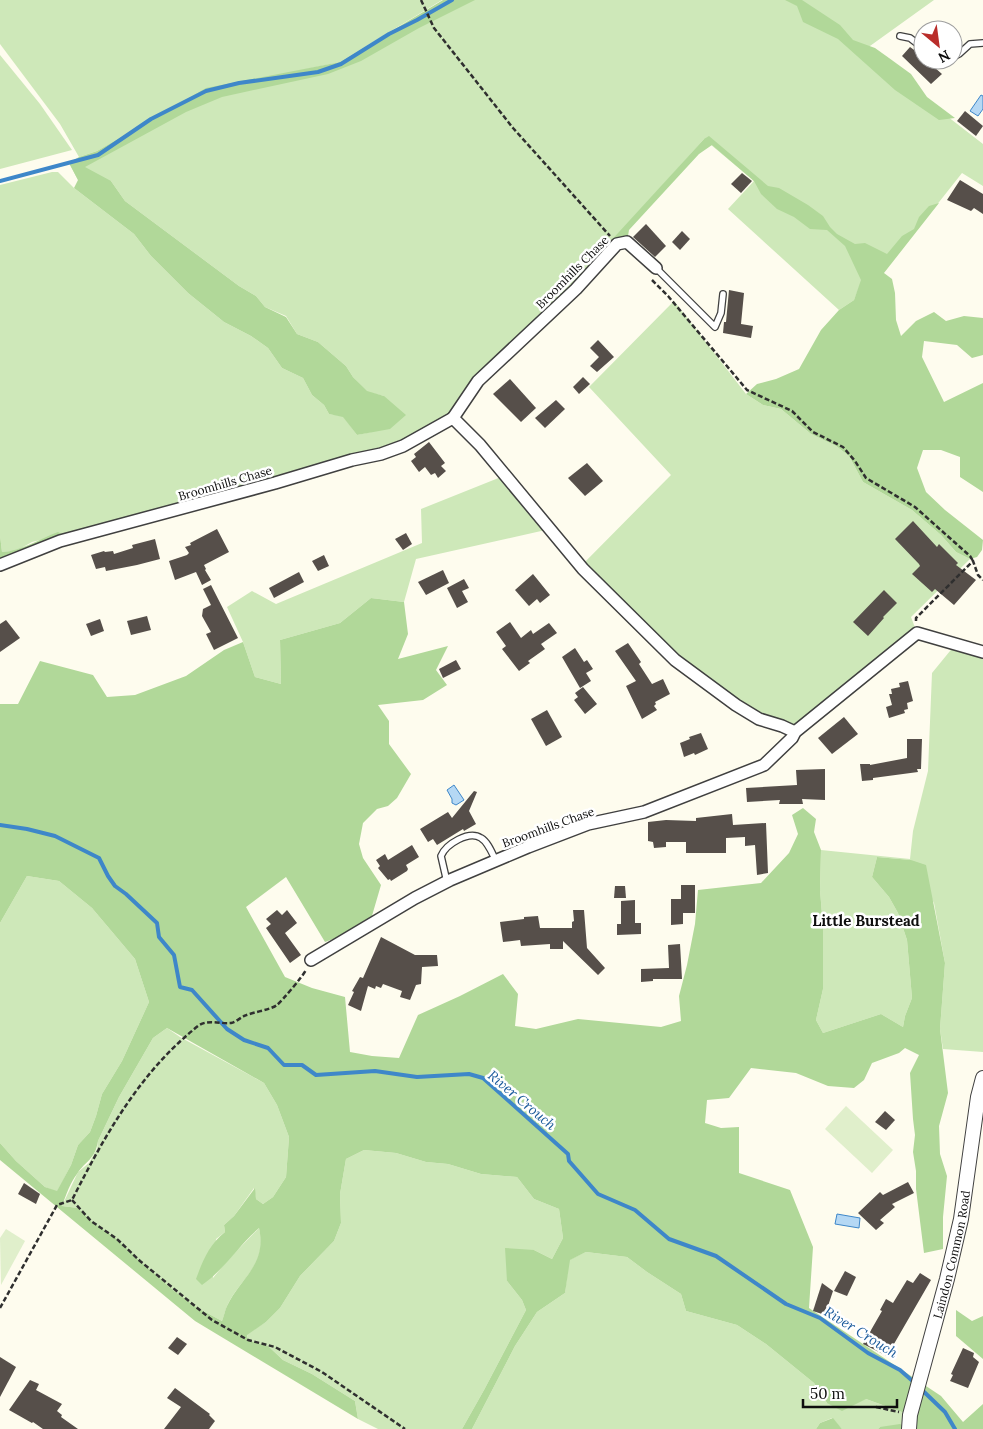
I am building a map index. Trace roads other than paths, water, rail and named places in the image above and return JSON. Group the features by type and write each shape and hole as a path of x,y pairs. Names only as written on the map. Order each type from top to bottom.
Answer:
{"street":[{"name":"Broomhills Chase","path":"0,565 60,541 275,484 352,460 381,454 411,442 453,418 478,381 576,289 617,244 626,242 656,268"},
{"path":"453,418 480,445 583,570 675,660 736,706 759,719 795,732"},
{"name":"Broomhills Chase","path":"311,960 415,898 496,860 588,824 644,812 764,765 792,738 795,732 917,633 983,652"},
{"name":"Laindon Common Road","path":"910,1422 961,1219 983,1078"}],"lane":[{"path":"900,36 913,40"},
{"path":"963,50 970,44 983,43"},
{"path":"656,268 715,327 721,313 723,294"},
{"path":"447,882 441,856 446,848 457,841 473,835 479,836 487,844 496,860"}],"water":[{"path":"981,95 983,96 983,109 978,116 970,111"},
{"path":"454,785 464,800 456,805 452,803 447,790"},
{"path":"837,1214 860,1218 859,1228 835,1224"}],"waterway":[{"path":"0,181 98,155 151,119 206,91 239,83 318,72 341,64 389,34 452,0"},
{"name":"River Crouch","path":"0,825 55,836 99,858 115,886 157,923 159,937 174,955 180,987 192,990 227,1029 244,1040 268,1048 284,1065 302,1065 316,1075 375,1071 417,1077 469,1074 483,1078 568,1154 569,1161 598,1194 635,1210 669,1239 716,1256 786,1304 820,1318 868,1353 900,1370 916,1384"},
{"name":"River Crouch","path":"921,1389 945,1412 955,1429"}],"district":[{"name":"Little Burstead","path":"866,920"}]}
